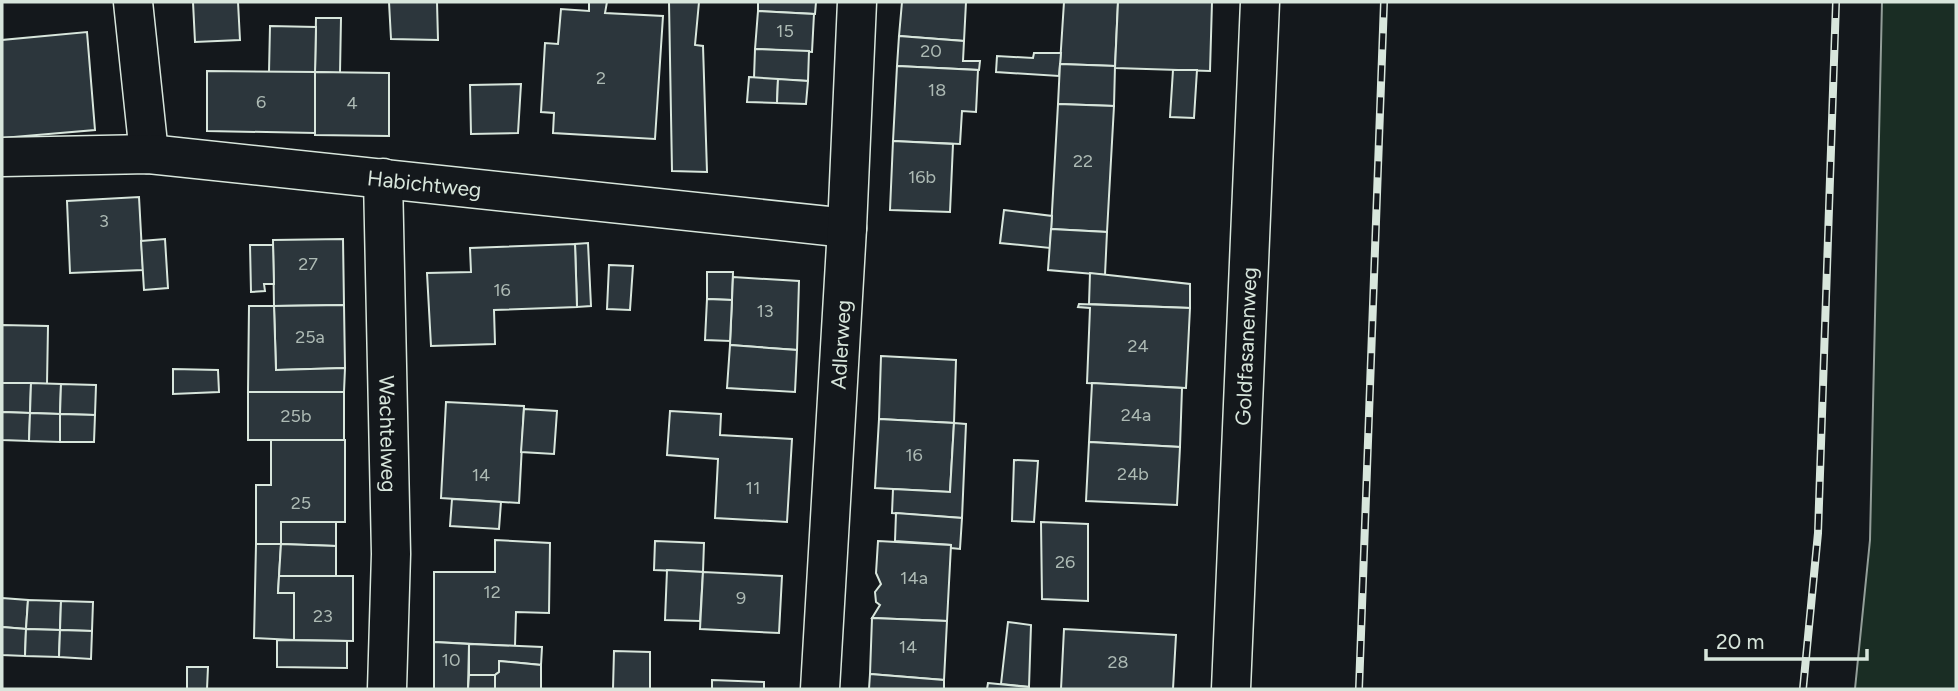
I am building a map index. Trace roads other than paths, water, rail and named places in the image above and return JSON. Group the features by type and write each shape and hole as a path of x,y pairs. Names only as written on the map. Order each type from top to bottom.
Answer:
{"street":[{"path":"133,2 149,154"},
{"name":"Adlerweg","path":"820,689 847,228 857,2"},
{"name":"Goldfasanenweg","path":"1231,689 1260,2"},
{"name":"Habichtweg","path":"2,157 149,154 847,228"},
{"name":"Wachtelweg","path":"383,178 391,554 387,689"}],"railway":[{"path":"1359,689 1384,2"},
{"path":"1803,689 1818,533 1836,2"}]}
